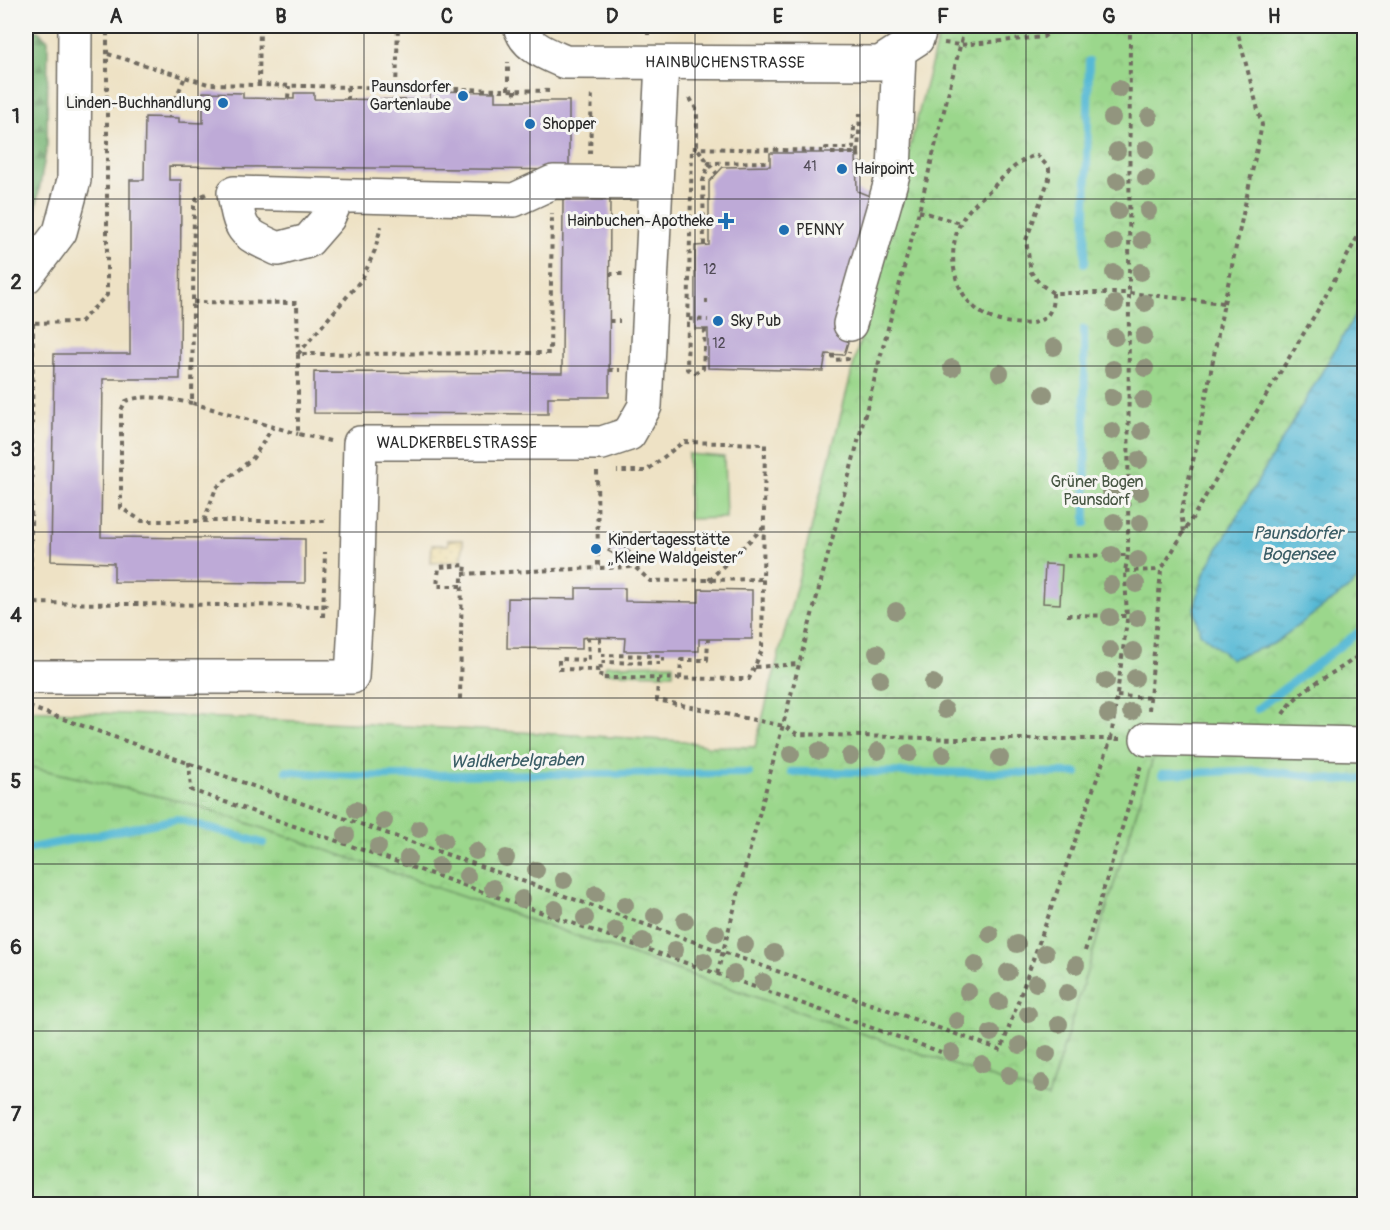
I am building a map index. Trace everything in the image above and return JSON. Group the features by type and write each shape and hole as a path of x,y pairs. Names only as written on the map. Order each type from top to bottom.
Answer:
{"street":[{"path":"26,277 60,232 74,180 75,26"},
{"name":"HAINBUCHENSTRASSE","path":"515,29 539,51 565,62 880,63 912,39"},
{"path":"850,324 894,171 912,39"},
{"name":"WALDKERBELSTRASSE","path":"26,677 352,677 360,443 602,443 629,434 645,406 662,63"},
{"path":"338,196 328,218 308,241 278,249 246,233 238,217 234,194 338,196 388,197 514,200 553,182 656,183"},
{"path":"1147,739 1365,744"}],"path":[{"path":"259,85 260,26"},
{"path":"388,26 515,29"},
{"path":"396,88 398,26"},
{"path":"717,974 919,212 964,26"},
{"path":"912,39 960,45 1043,38 1059,26"},
{"path":"26,706 1001,1050 1111,739 1117,696 1127,615 1125,571 1128,555 1130,26"},
{"path":"1184,532 1181,513 1263,124 1236,26"},
{"path":"108,54 208,84 554,91"},
{"path":"508,70 508,90"},
{"path":"108,106 172,107 184,77"},
{"path":"288,98 289,86"},
{"path":"347,87 348,99"},
{"path":"418,88 418,100"},
{"path":"515,90 515,101"},
{"path":"590,182 592,91"},
{"path":"169,107 170,118"},
{"path":"697,111 697,148 717,174"},
{"path":"860,113 858,153 859,164 864,164"},
{"path":"705,329 703,369 696,372 687,369 692,148 810,152 853,148 854,127 859,125"},
{"path":"831,153 858,153"},
{"path":"1053,293 1052,306 1045,318 1028,324 1007,323 989,318 967,301 959,289 954,274 953,253 960,224 973,206 1025,157 1037,154 1049,168 1049,179 1026,240 1031,272 1038,283 1053,293 1129,293 1224,303"},
{"path":"709,163 770,162"},
{"path":"704,245 703,181 709,163"},
{"path":"298,354 550,353 553,182"},
{"path":"192,403 194,206 197,198 203,194 234,194"},
{"path":"298,354 362,279 375,250 388,197"},
{"path":"919,212 960,224"},
{"path":"610,226 632,225"},
{"path":"1085,951 1147,739 1161,570 1319,308 1365,225"},
{"path":"689,267 695,268"},
{"path":"193,303 297,303 298,434"},
{"path":"689,319 708,320"},
{"path":"30,633 28,603 33,323"},
{"path":"833,360 834,354"},
{"path":"326,521 142,521 121,508 121,410 126,401 133,398 192,403 298,434 328,441 360,443"},
{"path":"204,521 216,488 253,458 273,427"},
{"path":"598,568 596,471 646,471 683,442 765,444 762,650 749,679 600,678 600,662 663,663 663,656 600,655 600,638"},
{"path":"709,580 765,526"},
{"path":"1067,556 1128,555"},
{"path":"460,699 461,586 462,574 465,573 466,565 439,567 437,586 461,586"},
{"path":"465,573 635,567 650,581 764,579"},
{"path":"1125,571 1161,570"},
{"path":"28,603 356,606"},
{"path":"1067,615 1127,615"},
{"path":"588,637 589,660 559,659 559,669 601,670"},
{"path":"680,680 681,660 707,660 708,639"},
{"path":"1278,742 1283,713 1301,691 1356,659 1365,651"},
{"path":"754,668 800,664"},
{"path":"658,679 657,700 784,726 797,734 957,739 1147,739"},
{"path":"1117,696 1151,698"},
{"path":"189,762 191,790 941,1052"}],"green space":[{"name":"Grüner Bogen Paunsdorf","path":"941,26 1364,26 1364,745 1155,752 1048,1097 189,803 26,766 26,710 350,723 755,747"},
{"path":"26,31 38,31 48,40 47,146 36,208 26,225"},
{"path":"688,454 724,457 726,518 689,519"},
{"path":"673,664 673,674 605,673 605,665"},
{"path":"1364,751 1364,1204 26,1204 26,766 189,803 1048,1097 1155,752"}],"sand":[{"path":"448,540 463,540 462,561 431,563 432,545 448,545"}],"water":[{"name":"Paunsdorfer Bogensee","path":"1364,300 1364,575 1273,644 1231,659 1200,633 1194,608 1205,571"}],"building":[{"path":"430,91 495,92 495,101 569,101 569,170 169,166 169,180 181,180 180,379 103,379 101,537 305,539 305,583 114,582 114,563 51,561 54,354 130,354 130,180 144,180 145,117 179,118 179,122 203,123 203,92 243,93 243,98 294,99 294,93 314,93 314,99 430,100"},
{"path":"770,153 856,153 857,191 877,199 851,332 844,355 826,354 823,371 708,368 708,329 695,329 695,246 709,245 709,182 723,167 770,166"},
{"path":"563,199 610,199 609,397 548,397 548,414 314,413 314,372 562,373"},
{"path":"615,542 630,552 625,560 608,551"},
{"path":"1045,564 1062,565 1060,604 1043,603"},
{"path":"576,588 625,588 625,601 699,602 699,589 752,590 752,639 699,639 699,651 624,651 625,638 588,637 582,638 582,649 507,648 508,598 576,599"}],"waterway":[{"path":"1085,263 1089,61"},
{"path":"1084,329 1086,523"},
{"path":"1257,709 1364,628"},
{"name":"Waldkerbelgraben","path":"1162,774 1262,770 1336,780 1364,778"},
{"name":"Waldkerbelgraben","path":"286,771 373,776 749,773"},
{"name":"Waldkerbelgraben","path":"791,772 1077,773"},
{"name":"Waldkerbelgraben","path":"26,849 177,819 263,843"}],"place":[{"name":"Paunsdorfer Gartenlaube","path":"463,96"},
{"name":"Linden-Buchhandlung","path":"223,103"},
{"name":"Shopper","path":"530,124"},
{"name":"Hairpoint","path":"842,169"},
{"name":"Hainbuchen-Apotheke","path":"726,221"},
{"name":"PENNY","path":"784,230"},
{"name":"Sky Pub","path":"718,321"},
{"name":"Kindertagesstätte „Kleine Waldgeister“","path":"596,549"}]}
